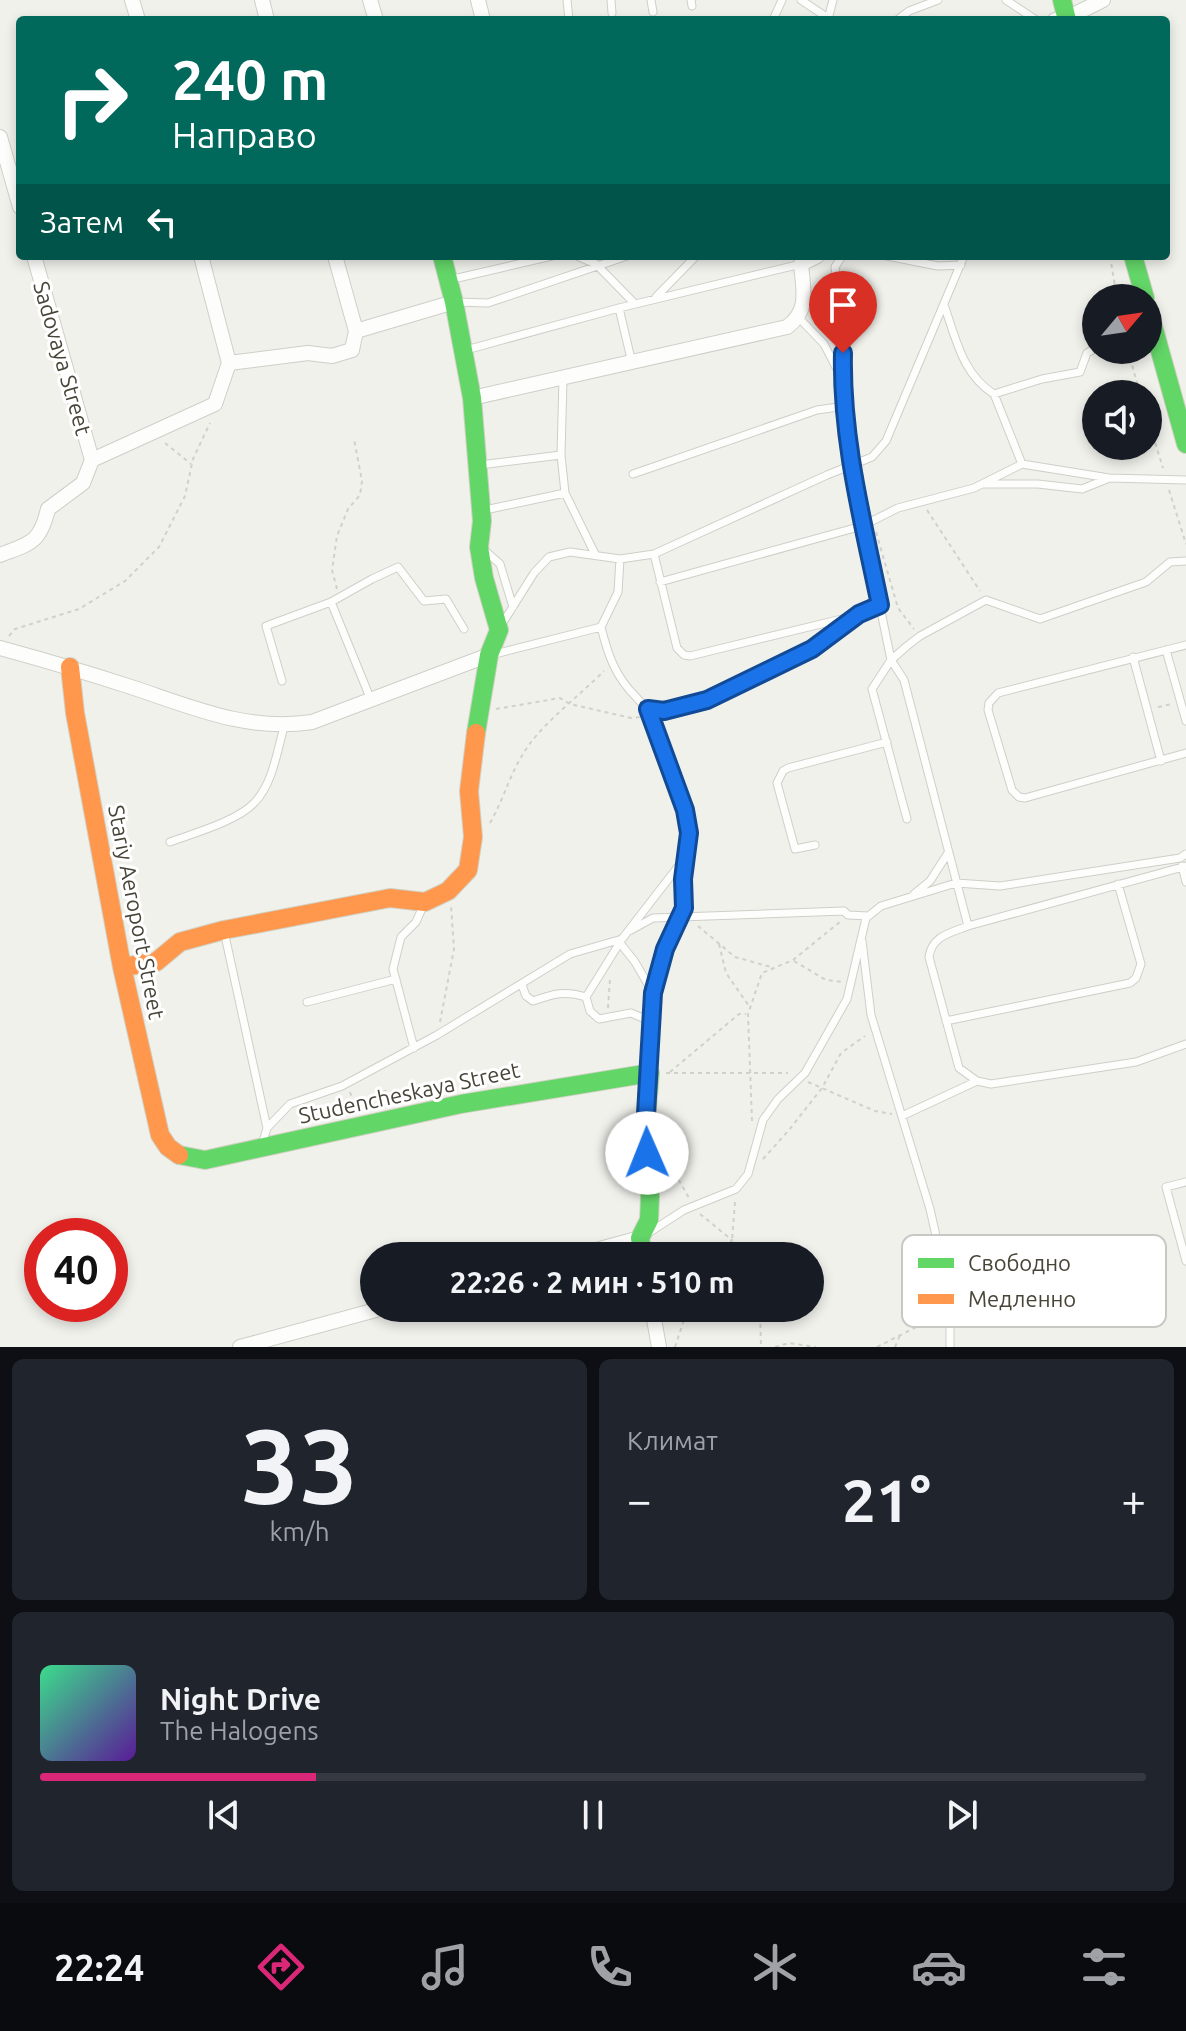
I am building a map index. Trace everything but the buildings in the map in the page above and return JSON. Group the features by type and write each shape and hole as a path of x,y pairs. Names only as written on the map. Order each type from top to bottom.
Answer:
{"street":[{"path":"1063,15 1103,0"},
{"path":"0,137 16,193"},
{"name":"Sadovaya Street","path":"35,260 92,460"},
{"path":"0,555 38,538 43,531 48,509 83,483 92,460 215,404 229,363 202,260"},
{"path":"229,363 308,353 332,356 352,350 356,331 336,260"},
{"path":"122,967 156,962 180,942 224,930 390,898 425,902 449,889 468,870 473,837 469,791 489,655 499,630 484,578 479,547 481,511 472,398 443,260"},
{"path":"472,398 787,327 799,318 803,306 800,260"},
{"path":"1134,260 1141,284"},
{"path":"356,331 454,302"},
{"path":"1162,361 1186,444"},
{"path":"4,643 237,722 284,727 312,722 489,655"},
{"name":"Stariy Aeroport Street","path":"70,667 75,713 122,967 160,1135 167,1149 179,1156"},
{"path":"643,1242 650,1197 645,1131 659,1073"},
{"name":"Studencheskaya Street","path":"179,1156 190,1161 205,1160 461,1104 659,1073"},
{"path":"240,1347 360,1314"},
{"path":"655,1322 659,1347"}],"lane":[{"path":"611,0 612,13"},
{"path":"651,0 653,12"},
{"path":"801,0 824,16"},
{"path":"906,0 909,11"},
{"path":"902,16 938,0"},
{"path":"1006,0 1030,16"},
{"path":"449,280 535,260"},
{"path":"586,260 596,264 635,304"},
{"path":"596,264 598,260"},
{"path":"454,302 488,303 612,260"},
{"path":"653,300 692,260"},
{"path":"463,350 800,260"},
{"path":"839,260 835,267 843,327 842,379 851,466 862,526 891,660 904,680 968,926"},
{"path":"907,260 938,266 961,265"},
{"path":"499,630 534,573 549,557 570,552 620,559 654,554 872,457 886,441 963,260"},
{"path":"943,304 968,370 975,381 994,394 1006,431 1022,464"},
{"path":"619,308 632,363"},
{"path":"799,318 824,344 842,379"},
{"path":"994,394 1042,379 1080,372 1083,364"},
{"path":"563,378 561,455 565,493 595,554"},
{"path":"633,474 817,410 845,406"},
{"path":"478,465 561,455"},
{"path":"660,582 862,526 898,508 982,484 1022,464 1109,478 1186,480"},
{"path":"982,484 1038,484 1082,489 1109,478"},
{"path":"481,511 565,493"},
{"path":"479,547 500,564 513,607"},
{"path":"654,554 677,648 684,655 859,614 880,605"},
{"path":"620,559 618,592 601,627 611,664 625,686 649,713 685,810 689,833 684,908 665,949 653,993 652,1022 659,1073"},
{"path":"907,819 872,689 891,660 920,636 986,600 1040,619 1146,582 1170,562 1186,561"},
{"path":"282,681 266,626 331,602 398,567 424,601 446,599 464,629"},
{"path":"331,602 371,700"},
{"path":"649,713 707,700 812,649 859,614"},
{"path":"489,655 601,627"},
{"path":"1186,645 998,693 989,703 988,710 1012,790 1019,797 1025,798 1186,753"},
{"path":"1166,650 1186,721"},
{"path":"1133,657 1161,761"},
{"path":"170,842 229,819 255,803 271,773 284,727"},
{"path":"815,845 795,849 777,783 783,771 887,742"},
{"path":"909,898 930,881 948,853"},
{"path":"648,1242 694,1206 736,1189 748,1174 763,1120 778,1099 803,1076 847,999 861,934 868,916 881,906 956,883 1000,886 1180,858 1186,854"},
{"path":"652,1022 631,1013 599,1019 590,1011 586,997 623,938 687,855"},
{"path":"1186,882 1184,866 968,926 939,937 930,949 929,957 959,1068 977,1081 991,1084 1136,1062 1186,1044"},
{"path":"946,1021 1130,983 1136,978 1141,964 1118,884"},
{"path":"414,1048 393,969 401,937 416,922 425,902"},
{"path":"267,1128 290,1104 347,1083 437,1035 570,954 623,938 653,918 844,911 848,915 868,916"},
{"path":"224,930 267,1128 262,1148"},
{"path":"861,934 875,1028 936,1235"},
{"path":"623,938 653,993"},
{"path":"307,1002 396,979"},
{"path":"522,985 526,996 533,1001 569,991 586,997"},
{"path":"902,1116 977,1081"},
{"path":"1186,1182 1166,1187 1186,1261"}],"path":[{"path":"1111,260 1115,284"},
{"path":"4,643 15,629 79,609 125,581 159,547 185,496 192,464 214,415 215,404"},
{"path":"152,432 192,464"},
{"path":"340,597 332,570 337,536 348,509 360,495 362,481 354,439"},
{"path":"922,502 986,600"},
{"path":"873,520 898,608 920,636"},
{"path":"473,837 484,833 503,801 508,779 530,743 611,664"},
{"path":"480,712 560,698 570,704 631,718 649,713"},
{"path":"1148,710 1181,702"},
{"path":"437,1035 454,949 449,889"},
{"path":"752,1128 748,1014 762,973 793,960 848,915"},
{"path":"680,916 701,927 735,957 774,968"},
{"path":"719,943 726,973 750,1007"},
{"path":"608,1017 611,958"},
{"path":"793,960 826,980 851,983"},
{"path":"659,1073 739,1014 748,1014"},
{"path":"748,1174 822,1088 841,1053 875,1028"},
{"path":"659,1073 803,1076 822,1088 875,1111 902,1116"},
{"path":"347,1083 354,1106 351,1128"},
{"path":"354,1106 385,1091 428,1091 461,1104"},
{"path":"312,1096 316,1136"},
{"path":"659,1144 702,1217 732,1240"},
{"path":"732,1240 736,1189"},
{"path":"675,1347 683,1322"},
{"path":"760,1322 761,1347"},
{"path":"877,1347 915,1327"},
{"path":"895,1347 900,1334"},
{"path":"775,1347 789,1343 816,1347"}],"traffic: fast":[{"path":"1062,0 1066,16"},
{"path":"443,260 472,398 482,521 479,547 484,578 499,630 489,655 476,733"},
{"path":"1134,260 1141,284"},
{"path":"1162,358 1186,444"},
{"path":"179,1155 205,1160 461,1104 650,1073 645,1131 649,1220 641,1242"}],"traffic: slow":[{"path":"70,667 75,713 122,967 160,1135 168,1147 179,1155"},
{"path":"122,967 156,962 180,942 224,930 390,898 425,902 448,891 468,870 473,837 469,791 476,733"}],"route":[{"path":"647,1153 645,1131 653,993 665,949 684,908 683,879 689,833 685,810 648,709 664,711 707,700 812,649 859,614 880,605 851,466 842,379 843,353"}]}
